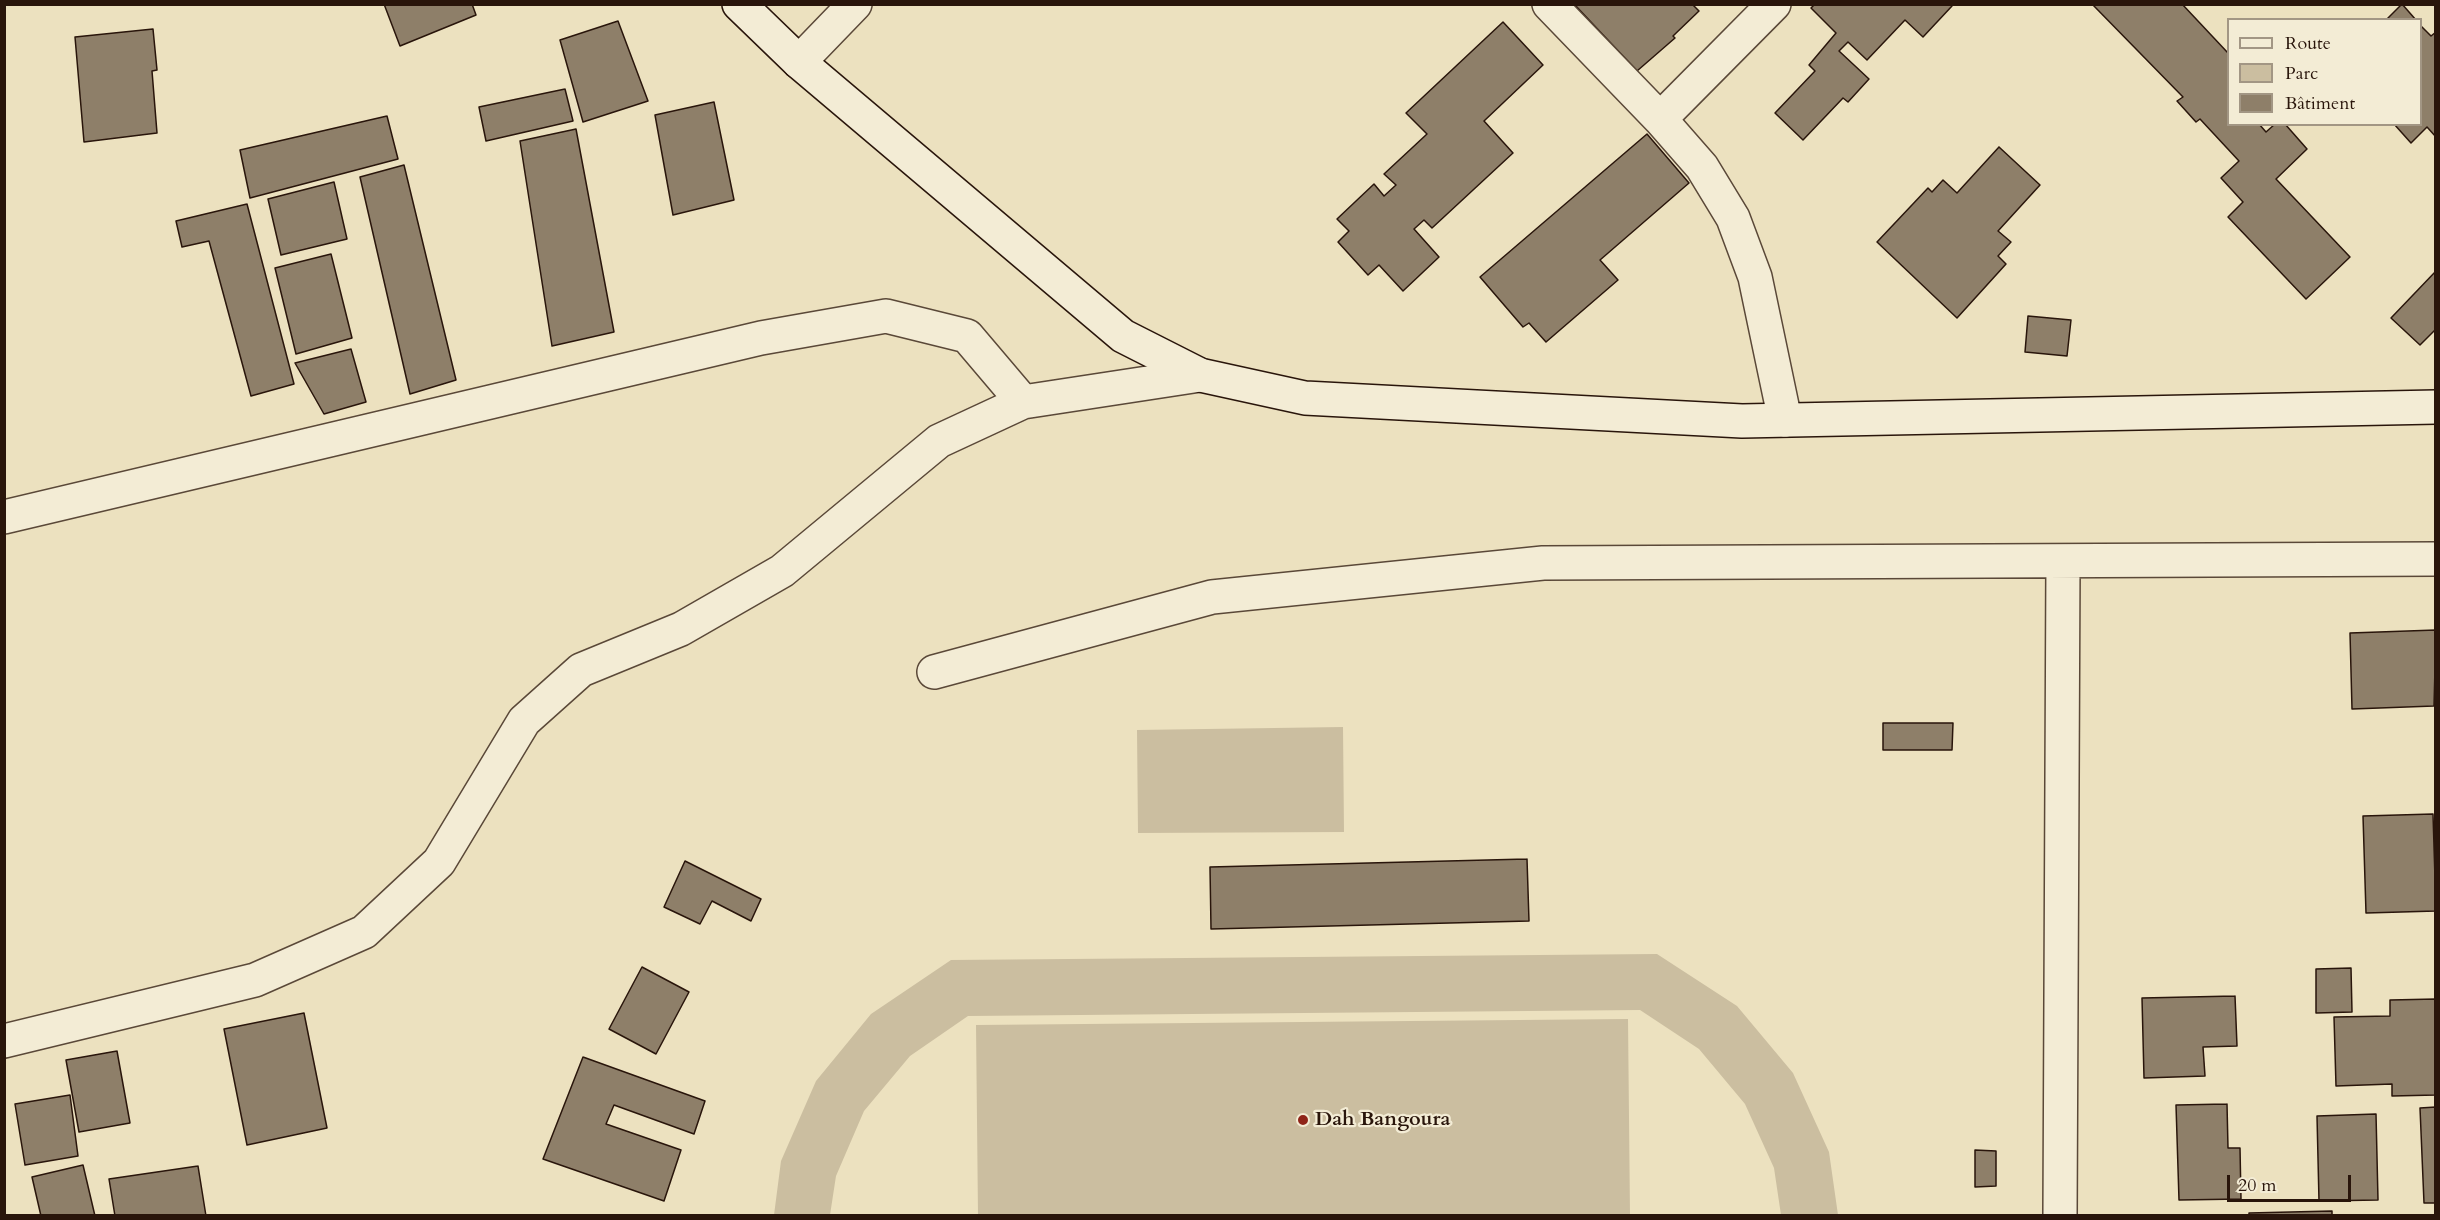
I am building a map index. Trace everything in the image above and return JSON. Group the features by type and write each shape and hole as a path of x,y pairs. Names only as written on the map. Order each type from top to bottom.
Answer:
{"street":[{"path":"739,4 800,62 1123,336 1200,375 1305,398 1742,421 2436,406"},
{"path":"800,62 855,4"},
{"path":"1549,4 1660,119 1702,167 1733,218 1755,277 1785,420"},
{"path":"1660,119 1774,4"},
{"path":"4,518 761,338 886,316 967,336 1023,402"},
{"path":"4,1041 255,980 364,932 439,862 524,721 581,669 681,629 782,571 939,441 1023,402 1200,375"},
{"path":"934,672 1212,597 1543,563 2436,559"},
{"path":"2060,1215 2063,561"}],"green space":[{"path":"1343,727 1344,832 1138,833 1137,730"},
{"path":"1657,954 1737,1006 1793,1073 1829,1152 1838,1215 1781,1215 1774,1168 1745,1104 1699,1049 1640,1010 968,1016 910,1056 864,1111 836,1176 830,1215 774,1215 781,1161 816,1081 871,1014 951,960"},
{"name":"Dah Bangoura","path":"1628,1019 1630,1215 978,1215 976,1025"}],"building":[{"path":"384,4 472,4 476,15 400,46"},
{"path":"1574,4 1692,4 1699,11 1673,36 1675,38 1637,71"},
{"path":"1815,4 1950,4 1952,6 1923,37 1905,20 1867,60 1848,42 1839,51 1869,79 1848,102 1843,98 1803,140 1775,113 1815,71 1809,65 1836,33 1811,8"},
{"path":"2092,4 2182,4 2227,52 2227,126 2261,126 2266,132 2273,126 2287,126 2307,149 2276,179 2350,257 2306,299 2228,217 2243,202 2221,178 2239,161 2200,119 2196,122 2177,101 2183,97"},
{"path":"2402,4 2414,18 2388,18"},
{"path":"618,21 648,101 583,122 560,40"},
{"path":"1503,22 1543,65 1484,121 1513,153 1432,228 1424,220 1414,229 1439,257 1403,291 1379,265 1368,275 1338,242 1349,231 1337,219 1374,184 1384,196 1396,185 1384,174 1427,134 1406,113"},
{"path":"2422,27 2431,36 2436,32 2436,137 2427,127 2411,143 2396,126 2422,126"},
{"path":"153,29 157,70 152,71 157,133 84,142 75,37"},
{"path":"565,89 573,121 486,141 479,107"},
{"path":"714,102 734,200 673,215 655,115"},
{"path":"387,116 398,159 250,198 240,150"},
{"path":"576,129 614,332 552,346 520,141"},
{"path":"1647,134 1689,183 1600,260 1618,280 1546,342 1529,323 1523,327 1480,277"},
{"path":"1999,147 2040,185 1998,231 2011,242 1998,256 2006,264 1957,318 1877,242 1928,188 1932,192 1943,180 1957,193"},
{"path":"404,165 456,380 410,394 360,177"},
{"path":"334,182 347,239 281,255 268,199"},
{"path":"247,204 294,384 251,396 209,241 182,247 176,221"},
{"path":"331,254 352,338 296,354 275,268"},
{"path":"2436,271 2436,329 2420,345 2391,318"},
{"path":"2028,316 2071,320 2067,356 2025,352"},
{"path":"351,349 366,402 324,414 295,363"},
{"path":"2436,630 2434,706 2352,709 2350,633"},
{"path":"1883,723 1953,723 1952,750 1883,750"},
{"path":"2433,814 2436,911 2366,913 2363,816"},
{"path":"1527,859 1529,921 1211,929 1210,867"},
{"path":"685,861 761,899 751,921 712,901 700,924 664,907"},
{"path":"642,967 689,992 656,1054 609,1029"},
{"path":"2351,968 2352,1012 2316,1013 2316,969"},
{"path":"2235,996 2237,1046 2203,1047 2205,1076 2144,1078 2142,998"},
{"path":"2436,999 2436,1095 2392,1096 2392,1084 2336,1086 2334,1017 2390,1016 2390,1000"},
{"path":"304,1013 327,1128 247,1145 224,1029"},
{"path":"117,1051 130,1123 79,1132 66,1060"},
{"path":"583,1057 705,1101 694,1134 614,1105 606,1124 681,1150 664,1201 543,1159"},
{"path":"70,1095 78,1156 25,1165 15,1104"},
{"path":"2227,1104 2228,1148 2240,1148 2241,1199 2179,1200 2176,1105"},
{"path":"2436,1107 2436,1203 2424,1203 2420,1108"},
{"path":"2376,1114 2378,1200 2319,1201 2317,1116"},
{"path":"1975,1150 1996,1151 1996,1186 1975,1187"},
{"path":"83,1165 95,1216 41,1216 32,1177"},
{"path":"198,1166 206,1216 115,1216 109,1179"},
{"path":"2332,1211 2332,1216 2249,1216 2249,1213"}],"place":[{"name":"Dah Bangoura","path":"1303,1120"}]}
